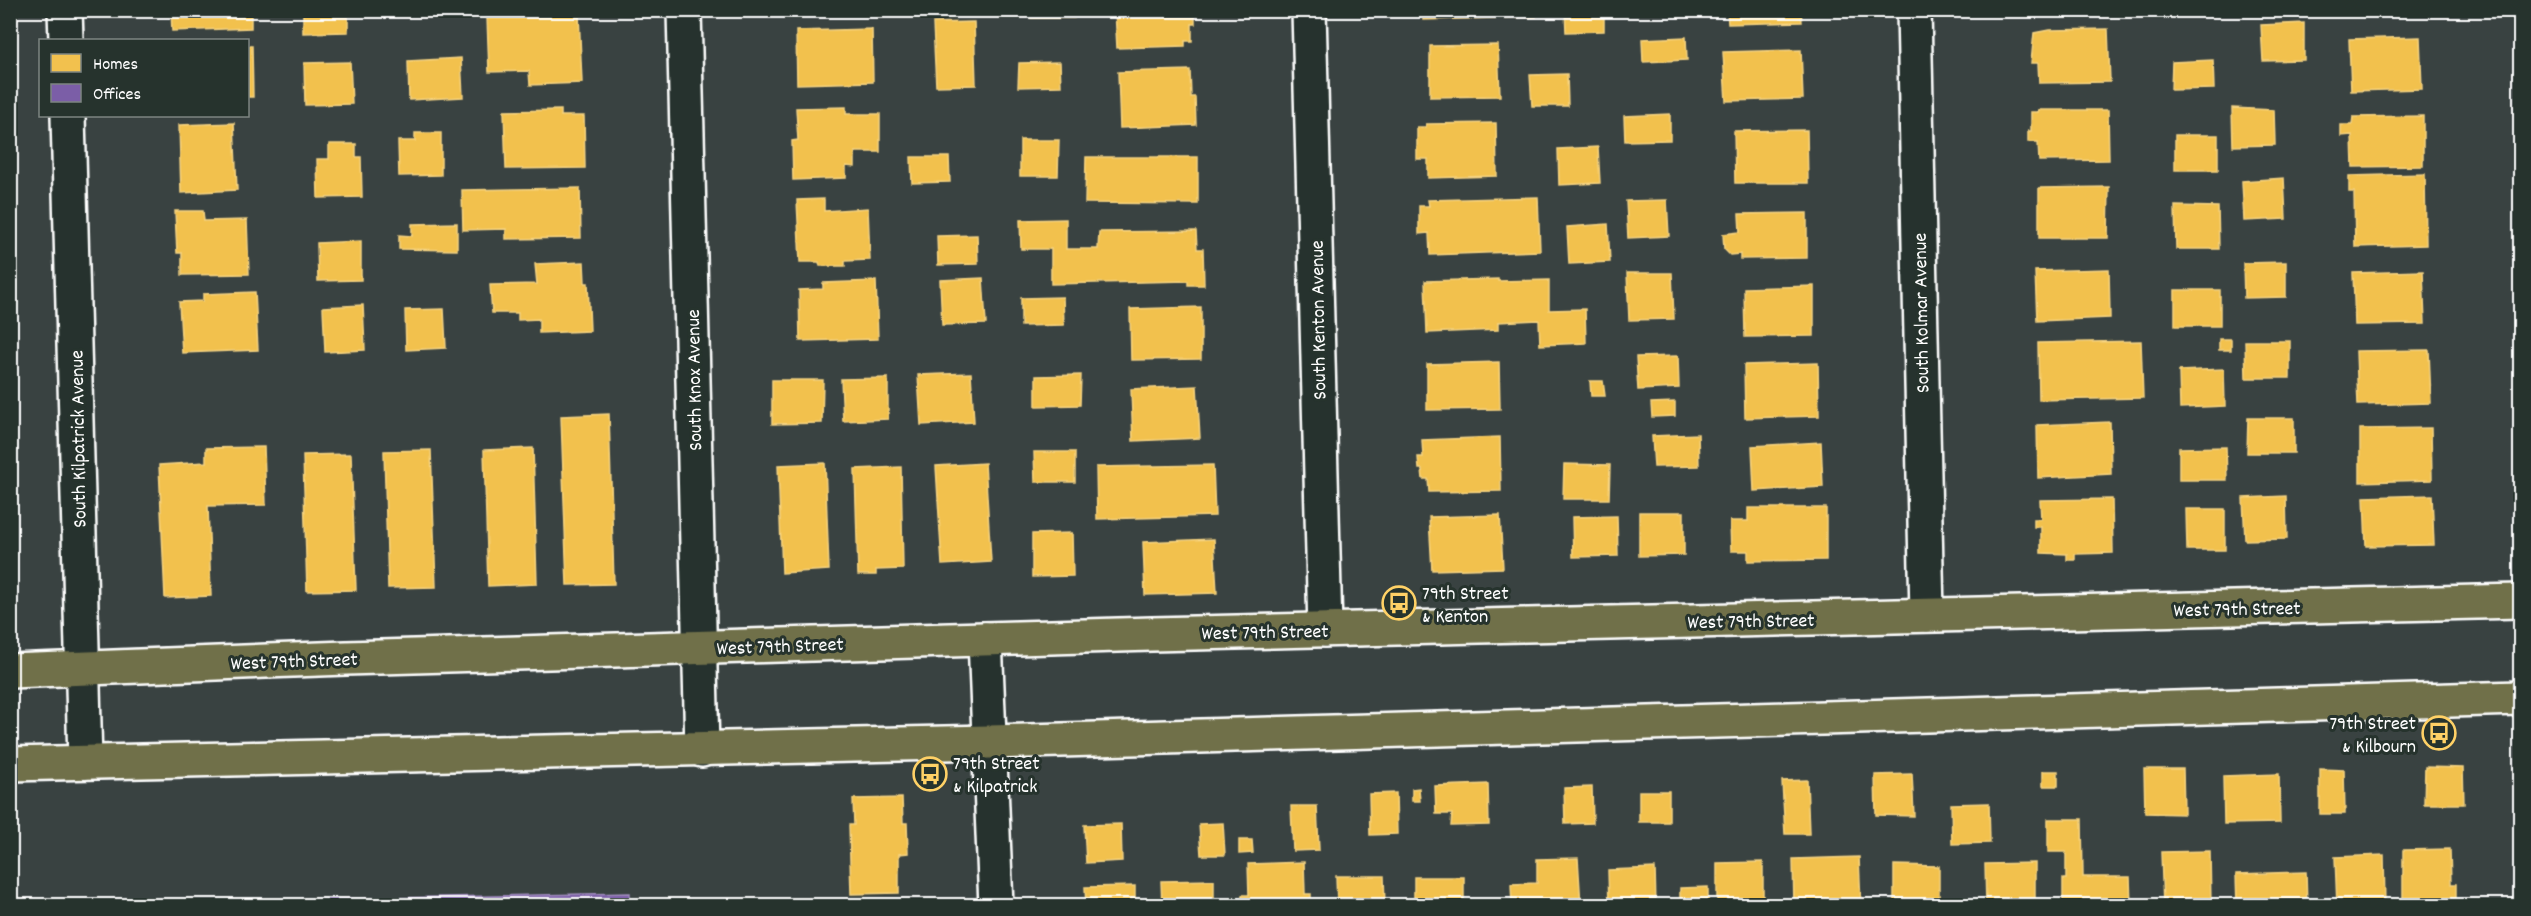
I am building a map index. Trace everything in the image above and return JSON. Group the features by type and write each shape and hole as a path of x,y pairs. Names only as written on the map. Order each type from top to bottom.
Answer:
{"main road":[{"name":"West 79th Street","path":"10,671 985,639 2520,601"},
{"path":"10,764 702,750 2520,698"}],"street":[{"path":"65,10 66,39"},
{"name":"South Knox Avenue","path":"684,10 702,750"},
{"name":"South Kenton Avenue","path":"1309,10 1325,630"},
{"name":"South Kolmar Avenue","path":"1914,10 1927,615"},
{"name":"South Kilpatrick Avenue","path":"68,117 85,762"},
{"path":"985,639 996,906"}],"building: Homes":[{"path":"171,10 251,10 251,28 172,31"},
{"path":"303,10 348,10 348,32 303,33"},
{"path":"931,10 976,10 977,14 931,16"},
{"path":"1031,10 1074,10 1074,18 1031,18"},
{"path":"1115,10 1195,11 1192,41 1185,41 1185,46 1117,48"},
{"path":"1423,10 1535,10 1536,17 1423,20"},
{"path":"1565,10 1604,10 1604,31 1566,32"},
{"path":"1727,10 1801,10 1802,22 1728,24"},
{"path":"2168,10 2213,10 2213,14 2168,15"},
{"path":"579,14 582,83 530,85 529,71 489,72 487,17"},
{"path":"974,22 976,85 936,86 933,23"},
{"path":"2304,23 2304,60 2263,61 2261,25"},
{"path":"872,29 873,82 797,84 796,31"},
{"path":"2108,29 2110,82 2039,83 2038,63 2031,63 2034,33 2049,30"},
{"path":"1686,37 1687,60 1643,62 1642,39"},
{"path":"2420,37 2422,89 2351,91 2349,39"},
{"path":"1498,45 1500,96 1430,97 1430,46"},
{"path":"249,46 252,46 253,97 249,97"},
{"path":"1801,50 1803,99 1726,101 1723,52"},
{"path":"461,58 463,97 409,100 408,61"},
{"path":"2213,60 2214,89 2171,90 2172,62"},
{"path":"350,62 352,104 305,105 304,63"},
{"path":"1060,62 1061,86 1018,87 1019,63"},
{"path":"1190,70 1191,97 1195,97 1196,125 1120,128 1118,72"},
{"path":"1567,74 1568,106 1532,106 1530,75"},
{"path":"846,107 846,114 880,114 880,152 855,152 855,167 846,166 846,178 793,180 792,141 798,140 796,108"},
{"path":"2232,108 2274,110 2275,145 2233,146"},
{"path":"561,110 561,116 584,116 585,168 506,169 504,111"},
{"path":"2038,110 2108,110 2109,160 2039,161 2038,142 2028,142 2028,131 2031,131 2031,112 2038,112"},
{"path":"1670,114 1670,140 1625,141 1624,116"},
{"path":"2423,116 2423,166 2353,167 2352,135 2341,136 2341,125 2352,125 2353,117"},
{"path":"234,123 237,190 181,193 179,125"},
{"path":"1496,123 1497,176 1428,178 1428,159 1417,159 1417,127 1426,127 1426,124"},
{"path":"1807,130 1808,183 1735,183 1734,131"},
{"path":"415,133 441,133 441,175 399,176 398,141 415,141"},
{"path":"2175,135 2218,135 2218,170 2175,170"},
{"path":"1020,140 1059,140 1058,176 1020,176"},
{"path":"329,144 356,144 356,157 361,157 362,197 318,198 317,159 329,159"},
{"path":"1598,147 1600,183 1559,185 1558,149"},
{"path":"911,157 949,157 950,182 912,183"},
{"path":"1086,157 1198,157 1198,204 1085,203"},
{"path":"2425,174 2426,245 2355,247 2354,192 2349,192 2349,176"},
{"path":"2284,178 2286,219 2244,221 2242,181"},
{"path":"2109,187 2108,238 2039,238 2039,188"},
{"path":"580,188 581,238 506,239 506,229 463,230 462,190"},
{"path":"1538,197 1540,251 1430,255 1429,233 1419,234 1419,206 1429,206 1428,200"},
{"path":"824,199 824,211 868,208 870,260 845,261 845,266 820,266 819,262 800,262 797,200"},
{"path":"1667,200 1669,236 1628,238 1626,201"},
{"path":"2175,206 2218,207 2219,249 2176,249"},
{"path":"175,211 203,211 204,221 247,220 249,274 182,275 182,253 177,253"},
{"path":"1807,213 1807,258 1740,259 1740,254 1730,255 1724,249 1723,234 1740,232 1739,214"},
{"path":"1066,219 1066,249 1098,249 1099,232 1196,231 1197,249 1203,249 1204,285 1188,285 1188,281 1051,284 1051,249 1021,249 1020,220"},
{"path":"457,223 457,250 399,249 399,235 412,236 412,224"},
{"path":"1608,224 1610,262 1569,264 1567,227"},
{"path":"977,235 978,264 938,265 937,236"},
{"path":"361,241 361,280 318,281 317,243"},
{"path":"584,262 585,283 588,283 590,331 539,333 539,319 518,320 518,313 492,313 490,285 537,284 535,264"},
{"path":"2286,262 2286,297 2244,298 2243,263"},
{"path":"2109,269 2110,318 2037,321 2035,271"},
{"path":"2423,271 2425,324 2355,325 2353,273"},
{"path":"1627,273 1672,273 1674,319 1629,320"},
{"path":"983,278 986,324 942,325 940,280"},
{"path":"1498,279 1498,281 1549,280 1549,310 1585,309 1586,343 1540,345 1539,320 1498,322 1498,330 1427,333 1425,281"},
{"path":"876,281 878,339 800,341 799,290 823,289 823,283"},
{"path":"1814,286 1814,336 1745,337 1744,288"},
{"path":"2175,290 2220,290 2220,326 2175,326"},
{"path":"255,292 258,350 182,353 179,302 203,301 203,294"},
{"path":"1063,297 1064,325 1021,326 1021,298"},
{"path":"363,305 365,350 325,352 323,307"},
{"path":"1201,307 1201,359 1131,360 1130,309"},
{"path":"444,309 446,348 406,350 405,310"},
{"path":"2219,339 2231,339 2231,350 2219,350"},
{"path":"2141,341 2143,398 2039,400 2038,343"},
{"path":"2245,341 2290,341 2290,378 2246,378"},
{"path":"2429,350 2431,403 2358,405 2356,351"},
{"path":"1678,356 1679,388 1638,390 1636,357"},
{"path":"1499,362 1500,409 1427,410 1427,364"},
{"path":"1818,363 1819,416 1745,418 1744,365"},
{"path":"2224,369 2225,406 2180,408 2179,371"},
{"path":"971,373 974,422 921,425 918,375"},
{"path":"1081,375 1080,405 1036,406 1036,376"},
{"path":"888,378 888,419 843,421 841,379"},
{"path":"772,380 823,380 822,423 772,424"},
{"path":"1590,381 1603,381 1605,396 1591,396"},
{"path":"1197,386 1200,438 1133,441 1131,389"},
{"path":"1675,402 1675,416 1652,417 1651,403"},
{"path":"609,414 614,584 567,585 561,416"},
{"path":"2248,418 2294,418 2294,453 2247,453"},
{"path":"2110,422 2111,474 2038,478 2037,425"},
{"path":"2431,428 2432,480 2360,482 2360,429"},
{"path":"1698,434 1699,466 1654,467 1652,436"},
{"path":"1500,437 1501,491 1429,492 1428,479 1423,479 1422,469 1419,469 1418,457 1423,457 1422,440"},
{"path":"1821,442 1823,487 1754,491 1752,446"},
{"path":"264,447 266,505 208,506 211,596 165,598 159,465 206,462 206,448"},
{"path":"2226,447 2227,480 2179,480 2179,448"},
{"path":"533,448 537,584 488,586 484,450"},
{"path":"431,450 436,587 388,588 384,451"},
{"path":"1034,452 1075,452 1075,482 1035,482"},
{"path":"351,454 356,590 307,591 303,455"},
{"path":"825,463 829,570 782,573 778,465"},
{"path":"985,463 991,562 942,565 936,466"},
{"path":"1564,464 1610,465 1609,499 1563,499"},
{"path":"1213,465 1215,516 1097,519 1096,467"},
{"path":"901,467 903,569 876,570 876,575 858,575 855,469"},
{"path":"2432,495 2434,545 2366,546 2364,497"},
{"path":"2286,496 2287,539 2245,540 2243,498"},
{"path":"2112,499 2113,553 2075,554 2075,560 2067,560 2067,554 2041,553 2041,527 2034,527 2034,519 2041,519 2040,500"},
{"path":"1748,508 1826,508 1826,560 1748,561 1748,551 1731,551 1730,521 1748,521"},
{"path":"2186,509 2225,509 2225,550 2187,550"},
{"path":"1639,512 1684,512 1684,555 1639,556"},
{"path":"1500,515 1503,568 1432,570 1429,517"},
{"path":"1617,516 1618,556 1573,557 1572,517"},
{"path":"1072,533 1073,576 1032,577 1032,534"},
{"path":"1214,539 1217,593 1145,595 1143,542"},
{"path":"2425,767 2463,768 2464,804 2424,804"},
{"path":"2144,769 2183,769 2184,814 2145,813"},
{"path":"2320,769 2344,770 2345,814 2320,814"},
{"path":"2043,771 2058,771 2058,786 2043,786"},
{"path":"1912,774 1914,816 1876,815 1875,775"},
{"path":"2279,774 2280,823 2224,824 2223,776"},
{"path":"1807,780 1809,834 1785,834 1782,781"},
{"path":"1488,784 1489,825 1451,826 1452,814 1436,814 1435,786"},
{"path":"1592,787 1593,823 1565,824 1564,788"},
{"path":"1419,788 1420,801 1412,801 1412,789"},
{"path":"1639,791 1669,791 1669,822 1639,822"},
{"path":"1396,793 1397,834 1370,835 1369,794"},
{"path":"902,798 903,823 907,823 908,853 899,854 899,893 851,894 849,825 854,825 853,799"},
{"path":"1989,803 1990,843 1952,844 1951,804"},
{"path":"1291,806 1317,806 1319,850 1293,851"},
{"path":"2048,819 2082,819 2083,877 2130,877 2131,906 2063,906 2066,852 2048,852"},
{"path":"1223,823 1225,855 1201,855 1199,824"},
{"path":"1121,824 1122,861 1086,863 1084,825"},
{"path":"1239,840 1252,840 1253,853 1239,854"},
{"path":"2450,849 2451,884 2456,884 2456,906 2403,906 2403,850"},
{"path":"2210,851 2211,906 2163,906 2161,852"},
{"path":"2384,855 2385,906 2337,906 2335,857"},
{"path":"1859,857 1861,906 1794,906 1793,859"},
{"path":"1578,858 1581,906 1512,906 1511,884 1537,883 1537,859"},
{"path":"1304,862 1305,894 1311,894 1311,906 1242,906 1242,895 1249,895 1248,864"},
{"path":"1763,862 1763,906 1717,906 1717,863"},
{"path":"2035,863 2035,906 1986,906 1985,864"},
{"path":"1894,865 1939,866 1939,906 1894,906"},
{"path":"1655,868 1656,906 1609,906 1608,870"},
{"path":"2306,872 2307,906 2237,906 2236,874"},
{"path":"1336,876 1384,876 1385,906 1337,906"},
{"path":"1414,877 1464,877 1464,906 1414,906"},
{"path":"1214,880 1214,906 1162,906 1161,881"},
{"path":"1135,886 1135,906 1086,906 1085,887"},
{"path":"1708,887 1708,906 1680,906 1680,888"}],"building: Offices":[{"path":"630,893 630,906 301,906 301,900"}],"place":[{"name":"79th Street & Kenton","path":"1399,603"},
{"name":"79th Street & Kilbourn","path":"2439,733"},
{"name":"79th Street & Kilpatrick","path":"930,774"}]}
